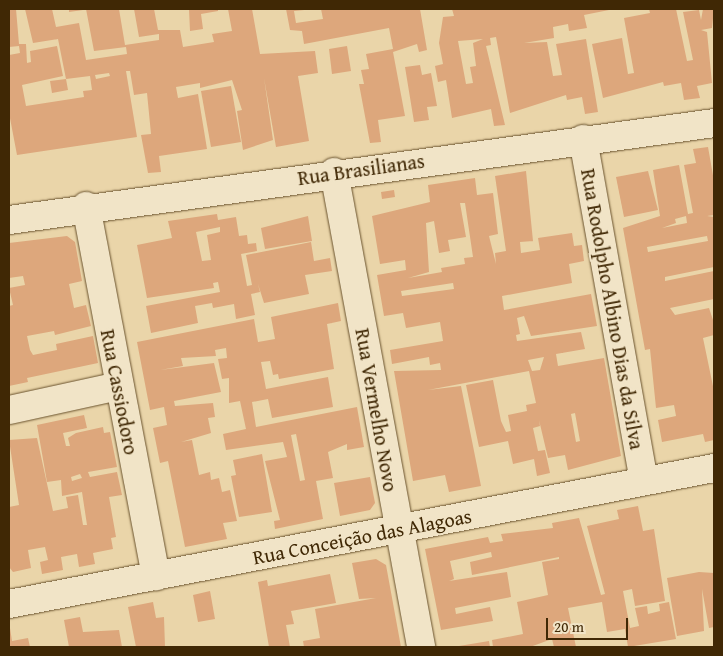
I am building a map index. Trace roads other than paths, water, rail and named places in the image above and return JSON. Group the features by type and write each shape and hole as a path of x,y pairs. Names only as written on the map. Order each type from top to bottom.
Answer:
{"street":[{"name":"Rua Brasilianas","path":"9,220 86,206 334,172 582,139 714,124"},
{"name":"Rua Rodolpho Albino Dias da Silva","path":"582,139 644,480"},
{"name":"Rua Vermelho Novo","path":"334,172 421,647"},
{"name":"Rua Cassiodoro","path":"86,206 156,576"},
{"path":"9,410 119,386"},
{"name":"Rua Conceição das Alagoas","path":"9,604 714,468"}]}
